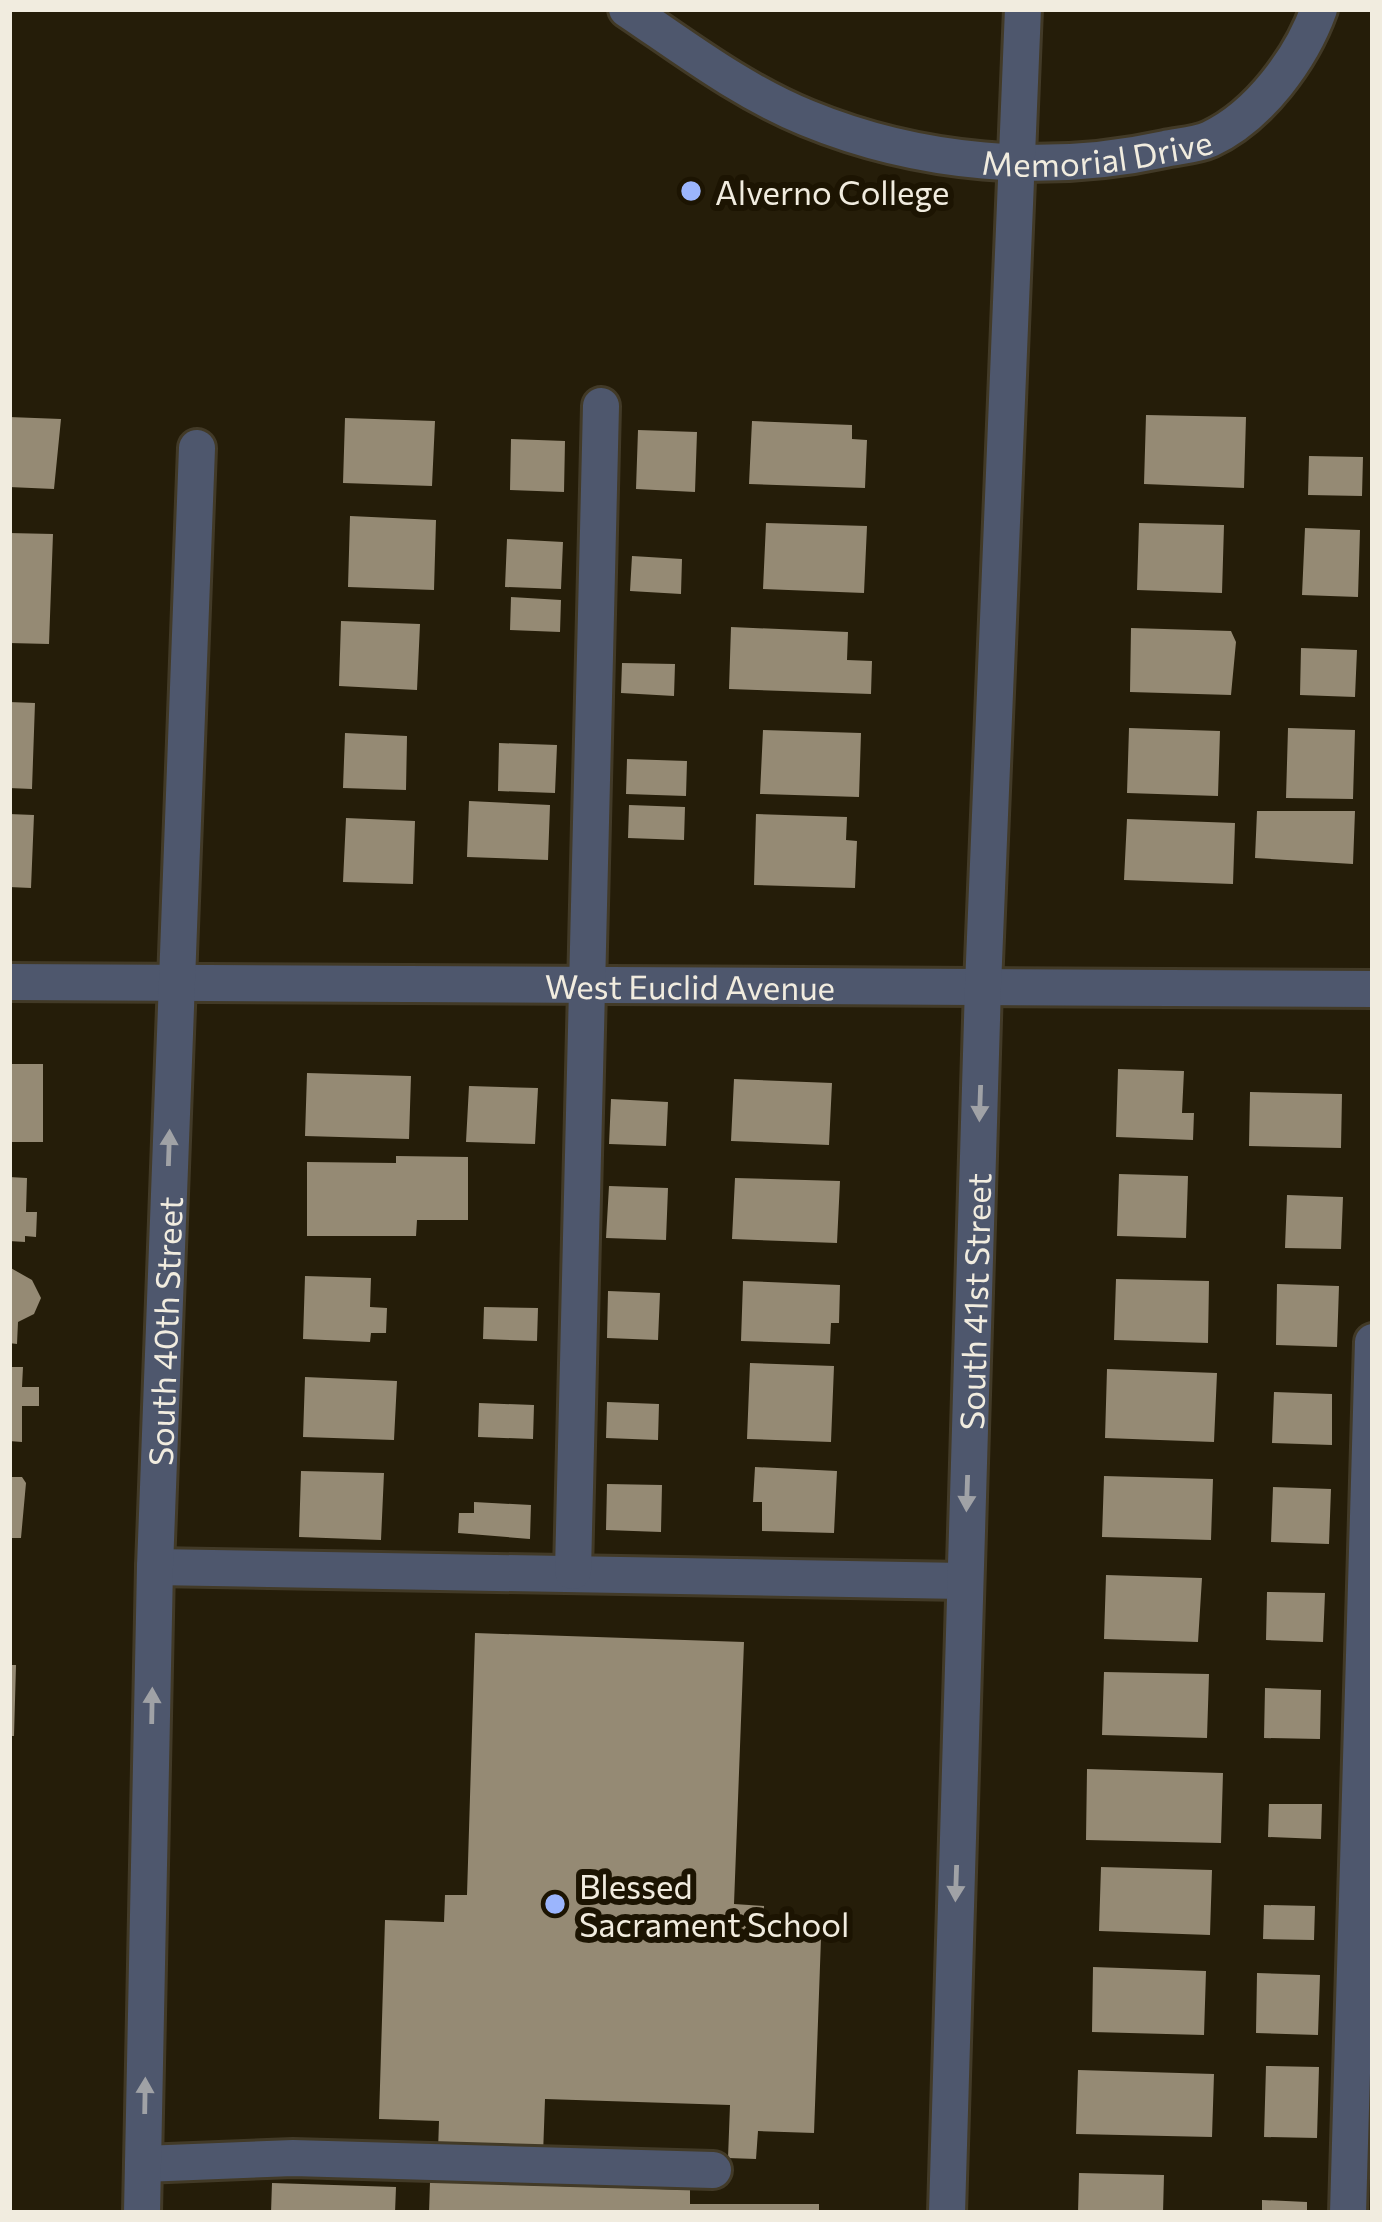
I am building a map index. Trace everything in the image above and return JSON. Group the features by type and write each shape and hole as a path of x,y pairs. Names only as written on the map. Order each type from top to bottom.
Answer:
{"street":[{"name":"South 41st Street","path":"947,2213 983,986 1023,9"},
{"name":"Memorial Drive","path":"643,15 726,76 804,117 881,144 1020,163 1129,157 1209,139 1271,93 1318,9"},
{"path":"574,1571 601,406"},
{"name":"South 40th Street","path":"142,2213 155,1567 197,448"},
{"name":"West Euclid Avenue","path":"9,982 1373,988"},
{"path":"1348,2213 1373,1342"},
{"path":"155,1567 964,1581"},
{"path":"143,2164 293,2158 713,2170"}],"building":[{"path":"1146,415 1246,417 1244,488 1144,484"},
{"path":"9,417 61,419 54,489 9,487"},
{"path":"345,418 435,421 432,486 343,483"},
{"path":"752,421 852,425 852,439 867,440 865,488 749,484"},
{"path":"638,430 697,432 695,492 636,489"},
{"path":"511,439 565,441 564,492 510,490"},
{"path":"1309,456 1363,457 1362,496 1308,495"},
{"path":"350,516 436,520 434,590 348,587"},
{"path":"766,523 867,526 864,593 763,589"},
{"path":"1139,523 1224,525 1222,593 1137,590"},
{"path":"1305,528 1360,530 1358,597 1302,595"},
{"path":"9,533 53,534 49,644 9,643"},
{"path":"507,539 563,542 561,589 505,587"},
{"path":"632,556 682,559 681,594 630,591"},
{"path":"511,597 561,600 560,632 510,630"},
{"path":"341,621 420,624 417,690 339,686"},
{"path":"731,627 848,632 847,660 872,661 871,694 729,689"},
{"path":"1131,628 1231,631 1236,642 1231,695 1130,692"},
{"path":"1301,648 1357,650 1355,697 1300,695"},
{"path":"622,663 675,664 674,696 621,693"},
{"path":"9,702 35,703 32,789 9,788"},
{"path":"1129,728 1220,731 1218,796 1127,793"},
{"path":"1288,728 1355,730 1353,799 1286,798"},
{"path":"763,730 861,733 859,797 760,794"},
{"path":"345,733 407,736 406,790 343,788"},
{"path":"499,743 557,745 555,793 498,791"},
{"path":"627,759 687,761 686,796 626,794"},
{"path":"469,801 550,805 548,860 467,857"},
{"path":"629,805 685,807 684,840 628,838"},
{"path":"1257,811 1355,811 1353,864 1255,858"},
{"path":"9,814 34,815 31,888 9,887"},
{"path":"756,814 847,817 846,840 857,841 855,888 754,885"},
{"path":"346,818 415,821 413,884 343,882"},
{"path":"1127,819 1235,823 1233,884 1124,880"},
{"path":"9,1064 43,1064 43,1142 9,1142"},
{"path":"1118,1069 1184,1071 1182,1113 1194,1113 1193,1140 1116,1137"},
{"path":"307,1073 411,1076 409,1139 305,1136"},
{"path":"734,1079 832,1083 829,1145 731,1141"},
{"path":"469,1086 538,1088 535,1144 466,1142"},
{"path":"1250,1092 1342,1094 1341,1148 1249,1146"},
{"path":"611,1099 668,1102 666,1146 609,1144"},
{"path":"396,1156 468,1157 468,1220 417,1220 416,1236 307,1236 307,1162 396,1163"},
{"path":"1119,1174 1188,1176 1186,1238 1117,1236"},
{"path":"9,1177 27,1178 26,1212 37,1212 36,1237 25,1236 25,1242 9,1241"},
{"path":"735,1178 840,1181 837,1243 732,1239"},
{"path":"609,1186 668,1188 666,1240 606,1238"},
{"path":"1287,1195 1343,1197 1341,1249 1285,1248"},
{"path":"9,1267 32,1280 41,1298 34,1314 18,1322 17,1344 9,1343"},
{"path":"305,1276 371,1278 370,1307 387,1308 386,1333 371,1333 370,1342 303,1339"},
{"path":"1116,1279 1209,1281 1208,1343 1114,1340"},
{"path":"743,1281 840,1285 839,1323 831,1323 830,1344 741,1341"},
{"path":"1277,1284 1339,1286 1337,1347 1276,1345"},
{"path":"608,1291 660,1293 658,1340 607,1338"},
{"path":"484,1307 538,1308 537,1341 483,1339"},
{"path":"750,1363 834,1366 831,1442 747,1439"},
{"path":"9,1367 23,1367 22,1387 39,1387 39,1406 22,1406 22,1442 9,1441"},
{"path":"1107,1369 1217,1373 1214,1442 1105,1438"},
{"path":"305,1377 397,1381 394,1440 303,1437"},
{"path":"1274,1392 1332,1394 1332,1445 1272,1443"},
{"path":"607,1402 659,1404 658,1440 606,1438"},
{"path":"479,1403 534,1405 533,1439 478,1437"},
{"path":"755,1467 837,1471 834,1533 762,1531 762,1502 753,1502"},
{"path":"301,1471 384,1473 381,1540 299,1537"},
{"path":"1104,1476 1213,1479 1211,1540 1102,1537"},
{"path":"9,1477 22,1477 26,1483 21,1538 9,1538"},
{"path":"607,1484 662,1485 661,1532 606,1530"},
{"path":"1273,1487 1331,1489 1329,1544 1271,1542"},
{"path":"474,1502 531,1505 530,1539 458,1533 459,1513 474,1513"},
{"path":"1106,1575 1202,1578 1198,1642 1104,1639"},
{"path":"1267,1592 1325,1593 1323,1642 1266,1640"},
{"path":"475,1633 744,1642 734,1904 764,1906 763,1936 821,1938 814,2133 758,2131 756,2159 728,2158 730,2105 545,2099 543,2155 438,2151 439,2121 379,2119 385,1920 444,1922 445,1895 467,1895"},
{"path":"9,1665 16,1665 14,1736 9,1736"},
{"path":"1104,1672 1209,1674 1207,1738 1102,1735"},
{"path":"1265,1688 1321,1690 1320,1739 1264,1738"},
{"path":"1087,1769 1223,1773 1221,1843 1086,1840"},
{"path":"1269,1804 1322,1804 1321,1839 1268,1837"},
{"path":"1101,1867 1212,1870 1210,1935 1099,1931"},
{"path":"1264,1905 1315,1906 1314,1940 1263,1939"},
{"path":"1093,1967 1206,1971 1204,2035 1092,2032"},
{"path":"1257,1973 1320,1975 1318,2035 1256,2033"},
{"path":"1266,2066 1319,2067 1317,2138 1264,2137"},
{"path":"1078,2070 1214,2074 1212,2137 1076,2134"},
{"path":"1079,2173 1164,2175 1163,2213 1078,2213"},
{"path":"430,2182 690,2190 690,2204 819,2204 819,2213 429,2213"},
{"path":"272,2183 396,2187 395,2213 271,2213"},
{"path":"1262,2200 1307,2202 1307,2213 1262,2213"}],"place":[{"name":"Alverno College","path":"691,191"},
{"name":"Blessed Sacrament School","path":"555,1904"}]}
